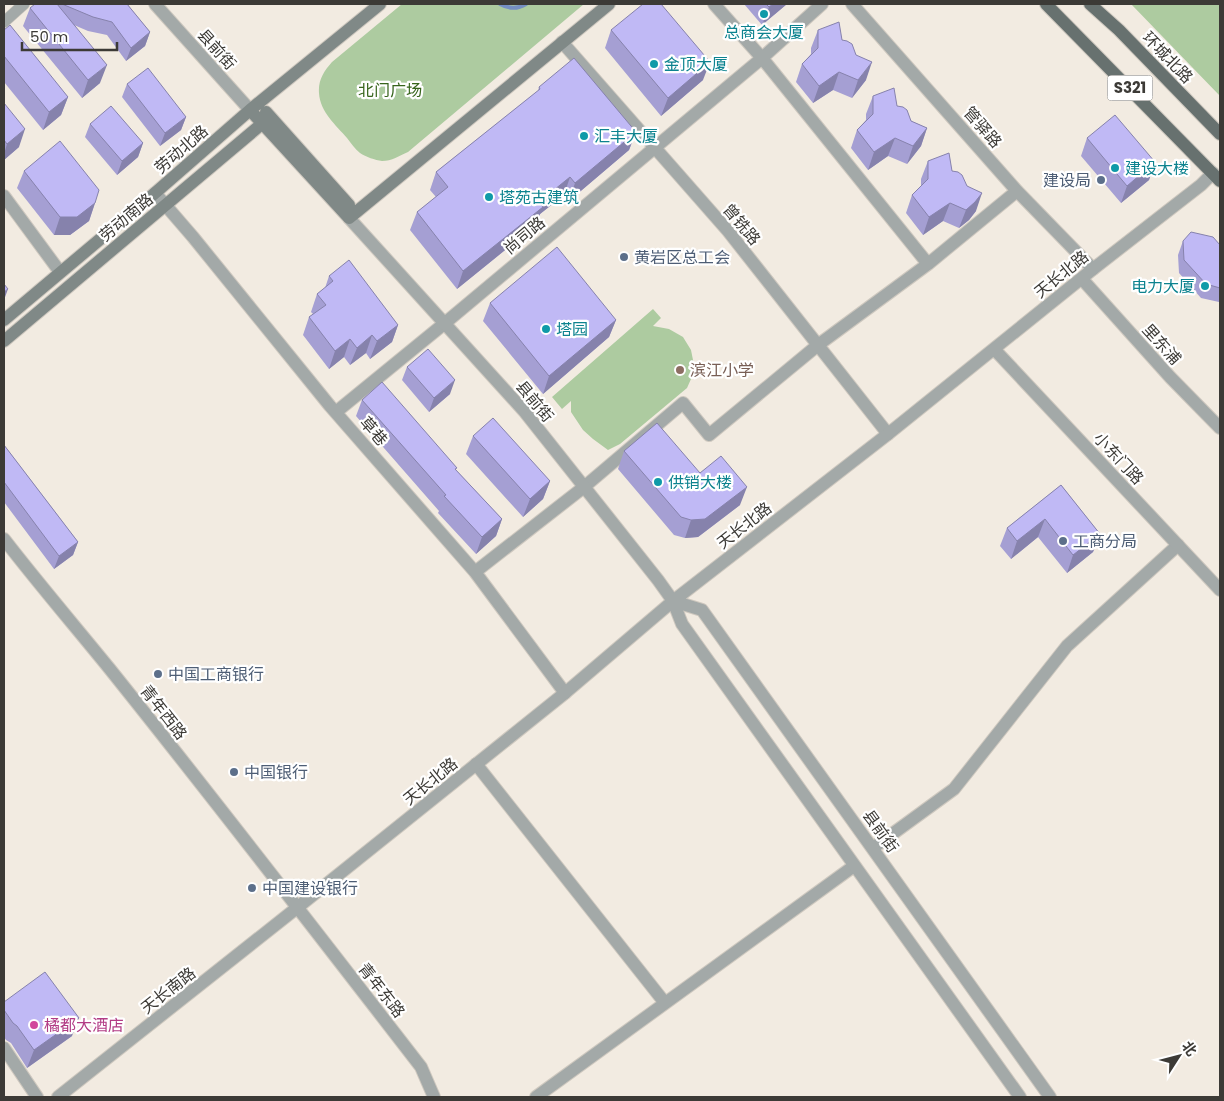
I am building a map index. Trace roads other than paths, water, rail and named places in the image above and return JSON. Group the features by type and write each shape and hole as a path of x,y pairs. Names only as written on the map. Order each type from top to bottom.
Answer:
{"main road":[{"name":"劳动北路","path":"4,320 155,194 254,107 380,4"},
{"path":"353,215 609,4"},
{"name":"S321","path":"1046,4 1217,177"},
{"name":"环城北路","path":"1090,4 1220,134"},
{"name":"县前街","path":"254,107 353,215"},
{"name":"劳动南路","path":"4,342 267,121"}],"street":[{"path":"4,22 24,4"},
{"name":"县前街","path":"155,4 236,94 254,107"},
{"path":"714,4 762,58 928,264"},
{"name":"尚司路","path":"336,412 655,148 762,58 822,4"},
{"name":"管驿路","path":"852,4 1018,191 1093,269"},
{"name":"曾铣路","path":"562,42 728,231 888,434"},
{"name":"天长北路","path":"298,907 565,693 672,601 888,434 1093,269 1201,185 1217,177"},
{"path":"476,572 584,487 683,403 709,435 818,345 928,264 1018,191"},
{"name":"草巷","path":"155,194 330,406 476,572 565,693"},
{"path":"4,196 60,272"},
{"name":"县前街","path":"353,215 362,232 524,411 658,580 672,601 682,624 1020,1097"},
{"name":"里东浦","path":"1082,278 1170,377 1220,428"},
{"name":"小东门路","path":"994,349 1220,590"},
{"name":"青年西路","path":"4,539 298,907"},
{"path":"873,848 954,789 1067,646 1178,545"},
{"name":"县前街","path":"672,601 702,610 1050,1097"},
{"path":"476,764 665,1003"},
{"path":"536,1097 854,866"},
{"name":"天长南路","path":"58,1097 298,907"},
{"name":"青年东路","path":"298,907 422,1067 434,1097"},
{"path":"4,1048 37,1097"}],"waterway":[{"path":"500,4 513,8 526,4"}],"place":[{"name":"总商会大厦","path":"764,14"},
{"name":"金顶大厦","path":"654,64"},
{"name":"汇丰大厦","path":"584,136"},
{"name":"建设大楼","path":"1115,168"},
{"name":"建设局","path":"1101,180"},
{"name":"塔苑古建筑","path":"489,197"},
{"name":"黄岩区总工会","path":"624,257"},
{"name":"电力大厦","path":"1205,286"},
{"name":"塔园","path":"546,329"},
{"name":"滨江小学","path":"680,370"},
{"name":"供销大楼","path":"658,482"},
{"name":"工商分局","path":"1063,541"},
{"name":"中国工商银行","path":"158,674"},
{"name":"中国银行","path":"234,772"},
{"name":"中国建设银行","path":"252,888"},
{"name":"橘都大酒店","path":"34,1025"}],"park label":[{"name":"北门广场","path":"390,90"}]}
